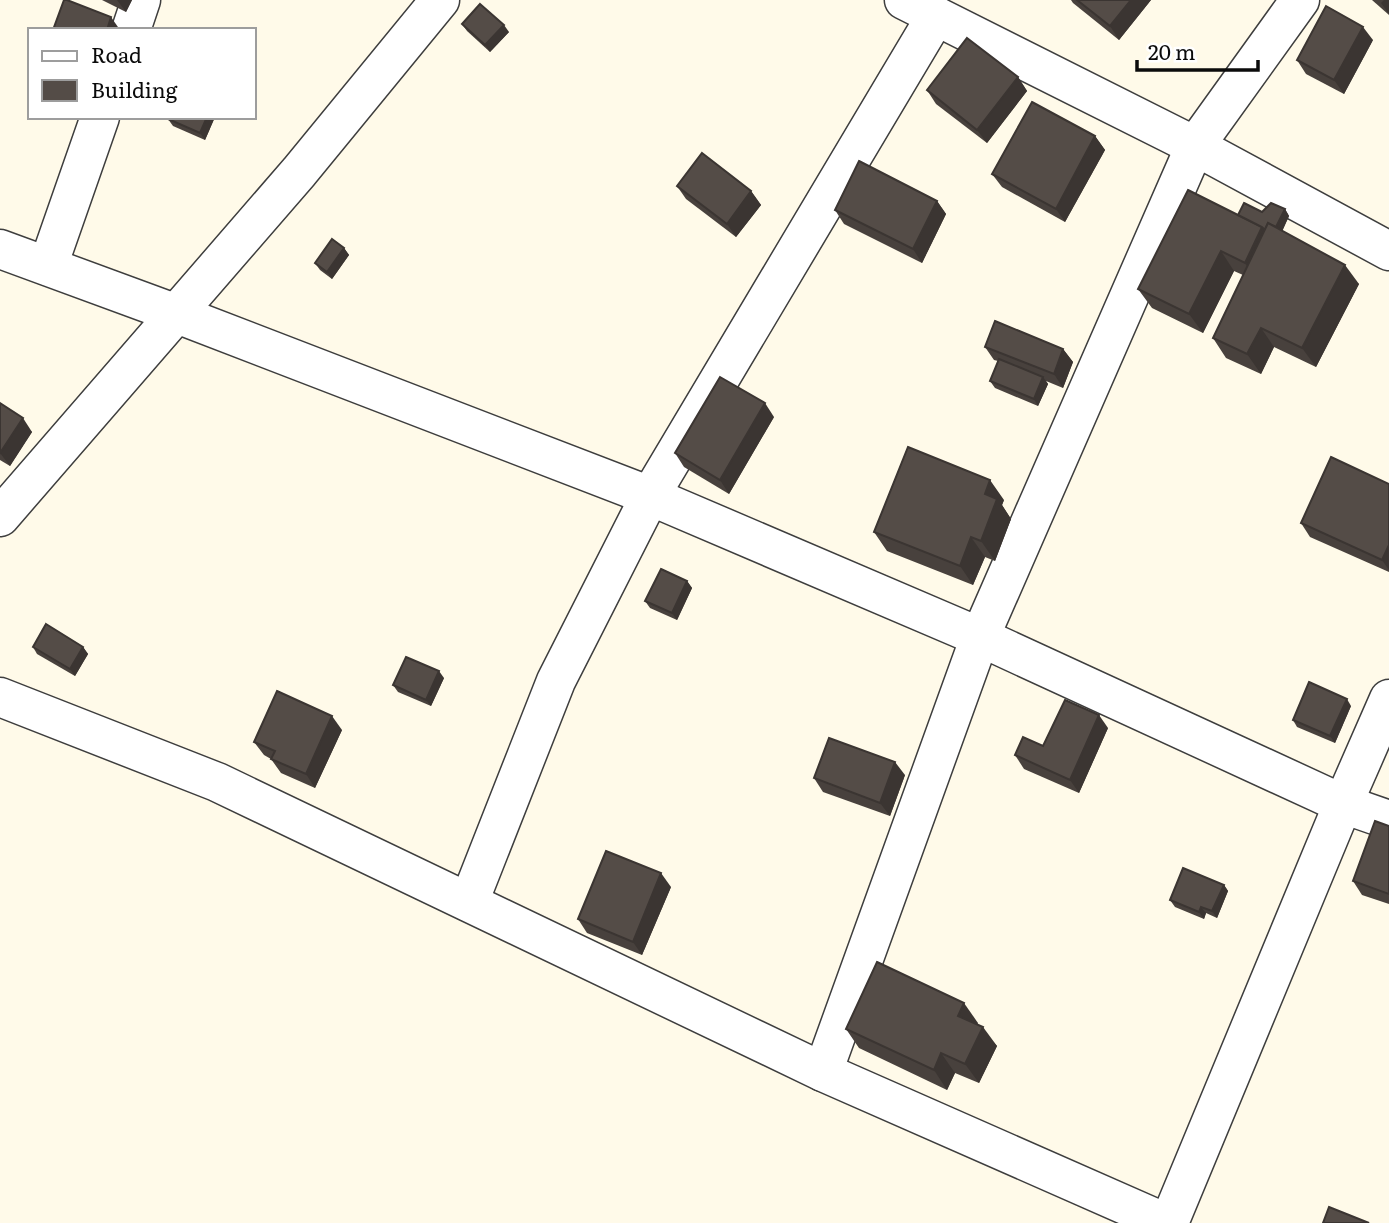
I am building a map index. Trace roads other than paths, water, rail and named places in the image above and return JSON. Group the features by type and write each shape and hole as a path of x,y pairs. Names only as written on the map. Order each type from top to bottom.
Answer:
{"street":[{"path":"132,28 141,0"},
{"path":"0,517 299,172 440,0"},
{"path":"823,1072 980,637 1195,146 1300,0"},
{"path":"469,902 556,681 650,496 920,8 1195,146 1389,250"},
{"path":"48,266 99,119"},
{"path":"0,249 177,314 650,496 980,637 1343,804 1389,820"},
{"path":"0,697 217,782 823,1072 1168,1223 1389,699"}]}
